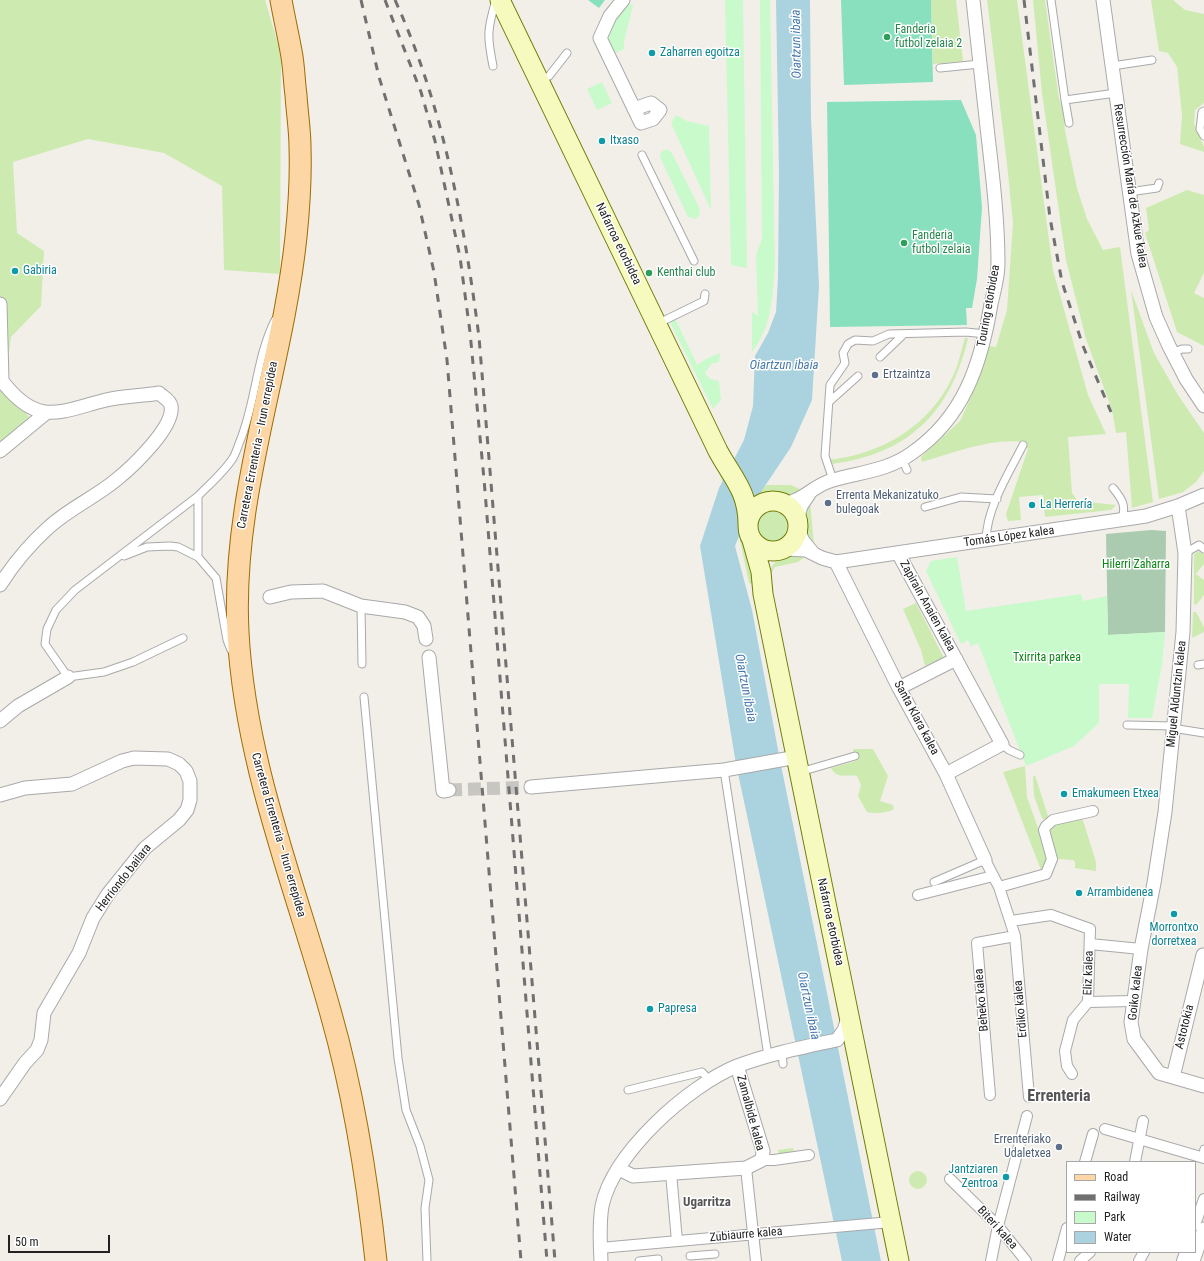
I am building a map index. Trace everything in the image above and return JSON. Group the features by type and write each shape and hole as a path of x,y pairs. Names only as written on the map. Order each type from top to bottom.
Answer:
{"main road":[{"name":"Carretera Errenteria – Irun errepidea","path":"281,0 292,53 300,148 296,238 286,297 256,444 243,521 238,582 238,628 241,674 257,765 267,804 344,1061 358,1126 369,1196 376,1261"},
{"name":"Nafarroa etorbidea","path":"500,0 718,451 740,486 747,504 750,532 762,583 793,763 849,1015 899,1261"},
{"name":"Nafarroa etorbidea","path":"740,486 754,496 776,503"},
{"path":"776,503 792,511 797,524 792,542 779,550 764,550 750,532 753,512 757,507 776,503"},
{"name":"Nafarroa etorbidea","path":"762,583 766,566 779,550"}],"street":[{"path":"623,0 610,16 600,38 634,109"},
{"name":"Touring etorbidea","path":"776,503 796,501 809,494 816,488 833,480 905,465 949,419 973,379 986,334 998,266 995,197 973,0"},
{"name":"Resurrección María de Azkue kalea","path":"1103,0 1138,254 1156,317 1172,353 1186,379 1204,406"},
{"path":"0,304 1,381 27,405 46,413 73,410 107,400 159,393 166,398 171,406 170,415 158,438 117,480 72,508 48,528 13,564 0,585"},
{"path":"0,451 46,413"},
{"name":"Touring etorbidea","path":"797,524 801,506 809,494"},
{"name":"Tomás López kalea","path":"779,550 798,549 836,562 1146,516 1178,506 1204,495"},
{"name":"Miguel Alduntzin kalea","path":"1154,882 1164,812 1183,632 1185,553 1178,506"},
{"path":"797,524 803,541 813,553"},
{"name":"Zapirain Anaien kalea","path":"898,553 1002,744"},
{"name":"Santa Klara kalea","path":"836,562 899,688 946,774 985,860 999,887 1011,921"},
{"path":"270,597 291,592 323,591 361,606 405,612 418,618 424,626 426,639"},
{"path":"429,657 443,791 449,790"},
{"name":"Zapirain Anaien kalea","path":"899,688 956,659"},
{"path":"0,721 18,706 68,677"},
{"path":"946,774 1002,744"},
{"name":"Herriondo bailara","path":"0,795 25,788 72,784 122,761 134,758 168,758 179,764 186,771 190,781 190,800 187,810 179,820 146,848 108,894 93,918 79,953 44,1013 41,1040 37,1050 25,1062 0,1099"},
{"path":"531,787 793,763"},
{"path":"999,887 1046,874 1052,859 1044,830 1046,826 1053,820 1093,811"},
{"path":"918,895 993,876"},
{"name":"Goiko kalea","path":"1154,882 1133,1002 1131,1022 1134,1039 1159,1073 1204,1086"},
{"name":"Eliz kalea","path":"1011,921 1051,915 1090,929 1088,1002 1073,1020 1066,1051 1067,1066 1072,1074"},
{"name":"Erdiko kalea","path":"1011,921 1015,936 1029,1097"},
{"name":"Beheko kalea","path":"990,1095 977,943 1015,936"},
{"path":"1090,944 1141,950"},
{"name":"Astotokia","path":"1173,1076 1203,955"},
{"name":"Eliz kalea","path":"1088,1002 1133,1002"},
{"path":"601,1261 600,1248 602,1206 619,1169 633,1148 659,1120 682,1099 709,1080 737,1066 768,1056 787,1054 837,1040 844,1030 849,1015"},
{"path":"837,1040 847,1047 858,1060"},
{"name":"Zamalbide kalea","path":"737,1066 763,1151 762,1160"},
{"path":"991,1261 998,1226 1027,1116"},
{"path":"1135,1161 1143,1121"},
{"path":"1105,1129 1203,1156"},
{"path":"1085,1161 1093,1134"},
{"path":"619,1169 633,1176 746,1168 762,1160 774,1160 809,1155"},
{"path":"1182,1161 1184,1155 1203,1156"},
{"name":"Zamalbide kalea","path":"746,1168 756,1261"},
{"path":"671,1173 677,1241"},
{"name":"Biteri kalea","path":"950,1179 998,1226 1026,1261"},
{"path":"1196,1222 1204,1199"},
{"name":"Zubiaurre kalea","path":"600,1248 891,1222"},
{"path":"1196,1252 1204,1229"},
{"path":"1058,1261 1066,1232"},
{"path":"1080,1261 1089,1253"}],"lane":[{"path":"493,66 487,38 488,24 496,0"},
{"path":"1051,0 1068,123"},
{"path":"540,82 549,76 567,53"},
{"path":"1112,66 1152,60"},
{"path":"940,68 980,64"},
{"path":"1065,100 1116,93"},
{"path":"1204,111 1202,112 1200,129 1204,136"},
{"path":"642,155 694,261"},
{"path":"1129,192 1157,188 1159,183"},
{"path":"656,324 704,301 705,294"},
{"path":"183,638 133,662 104,672 68,677 45,644 47,629 56,610 75,590 198,496 213,482 233,457 245,430 254,398 266,337 286,297"},
{"path":"833,480 825,456 830,385 845,363 843,353 848,344 855,340 873,341 889,334 966,332 986,334"},
{"path":"880,357 904,334"},
{"path":"1172,353 1182,349 1188,349"},
{"path":"829,402 858,376"},
{"path":"986,540 986,529 990,513 1023,445"},
{"path":"1114,488 1119,495 1125,510 1122,520"},
{"path":"198,496 198,557"},
{"path":"925,507 961,497 997,499"},
{"path":"1185,553 1199,545 1204,549"},
{"path":"112,562 147,547 178,547 198,557 216,578 227,640 241,674"},
{"path":"361,606 362,664"},
{"path":"364,697 398,1058 406,1110 420,1146 429,1180 425,1208 427,1261"},
{"path":"1127,725 1172,727 1204,733"},
{"path":"1002,744 1009,750 1020,755"},
{"path":"793,763 855,756"},
{"path":"728,770 768,1056"},
{"path":"934,882 985,860"},
{"path":"628,1090 702,1072 709,1080"},
{"path":"690,1256 715,1254"},
{"path":"639,1261 658,1259"}],"green space":[{"path":"0,0 265,0 281,54 280,274 224,270 222,186 164,153 88,139 13,162 17,233 44,251 41,306 11,337 5,383 29,417 0,444"},
{"path":"588,0 605,0 599,8"},
{"path":"725,0 743,0 747,268 731,265"},
{"path":"760,0 770,0 775,267 770,312 764,332 752,352 752,312 758,316 756,255 762,239"},
{"name":"Fanderia futbol zelaia 2","path":"841,0 931,0 933,82 844,85"},
{"path":"931,0 956,0 963,61 933,64"},
{"path":"987,0 1017,0 1053,270 1088,395 1106,434 1068,437 1072,493 1078,501 1116,505 1111,510 1045,517 1043,495 1019,497 1021,520 1008,521 1006,514 1028,449 1024,442 1011,441 985,444 922,462 921,457 960,421 975,388 989,346 996,347 1007,310 1013,223"},
{"path":"1033,0 1045,0 1059,99 1063,108 1065,131 1077,188 1087,219 1103,250 1120,247 1153,502 1132,508 1126,432 1116,433 1112,410 1086,339 1066,260 1042,93"},
{"path":"1151,0 1173,0 1185,10 1204,14 1204,103 1195,110 1194,123 1204,147 1204,152 1180,144 1182,115 1177,67 1168,53 1159,51"},
{"path":"628,3 633,5 624,42 624,49 614,54 606,35 613,20"},
{"path":"602,82 612,103 597,110 587,89"},
{"name":"Fanderia futbol zelaia","path":"961,100 976,135 982,207 977,279 972,308 966,308 967,325 830,327 827,102"},
{"path":"676,115 687,121 709,126 711,210 671,123"},
{"path":"667,149 672,153 699,207 700,214 696,219 688,217 660,157 661,152"},
{"path":"1187,190 1204,195 1204,273 1194,293 1204,298 1204,346 1177,332 1145,233 1149,230 1146,208"},
{"path":"1131,290 1154,353 1178,395 1204,433 1204,471 1196,482 1183,492 1159,499"},
{"path":"675,318 697,365 720,353 719,362 711,364 705,373 710,379 719,381 721,400 713,409 670,322"},
{"path":"965,338 968,338 960,365 950,388 937,408 922,426 903,440 882,451 858,459 831,464 827,460 866,452 902,435 917,423 931,410 943,394 955,371"},
{"path":"717,467 731,487 754,582 752,584 749,583 736,521"},
{"path":"767,485 791,485 802,490 785,496 757,492"},
{"path":"810,502 814,545 806,535 803,524 803,519"},
{"path":"769,511 775,511 785,518 788,527 787,533 781,540 775,543 769,543 759,536 756,530 756,524 763,514"},
{"name":"Hilerri Zaharra","path":"1151,530 1166,531 1165,632 1108,635 1106,534"},
{"path":"1199,551 1204,554 1204,564 1196,574 1204,580 1204,595 1196,605 1194,604 1194,554"},
{"path":"786,554 805,557 798,562 775,567 769,577 774,564"},
{"name":"Txirrita parkea","path":"957,557 966,611 1081,594 1083,601 1107,596 1108,635 1165,632 1162,664 1152,718 1128,718 1129,684 1099,684 1099,723 1074,746 1026,766 978,643 971,646 968,640 961,644 926,571 931,561"},
{"path":"916,603 944,658 925,666 921,650 903,609"},
{"path":"1193,612 1196,612 1204,627 1204,632 1192,638"},
{"path":"853,749 873,749 888,776 880,801 893,805 894,809 881,813 867,812 858,796 861,785 857,776 842,776 836,774 831,768 856,761"},
{"path":"1025,766 1027,797 1049,859 1041,870 1003,772"},
{"path":"1035,775 1049,819 1045,820 1042,818 1034,796 1033,777"},
{"path":"1082,817 1096,862 1096,871 1075,868 1075,862 1073,860 1057,859 1048,833 1048,829 1054,823"},
{"path":"793,1148 794,1153 779,1156 778,1150"},
{"path":"918,1171 924,1174 927,1180 924,1186 918,1189 912,1186 909,1180 912,1174"}],"water":[{"name":"Oiartzun ibaia","path":"776,0 810,0 811,118 819,286 812,400 791,447 751,507 735,546 752,610 779,755 881,1261 842,1261 736,764 700,546 719,488 744,440 753,406 755,356 768,333 776,312 778,278 779,173"}],"tunnel":[{"path":"449,790 531,787"}],"railway":[{"path":"361,0 379,77 419,205 434,272 447,360 521,1261"},
{"path":"385,0 421,92 435,141 460,257 470,332 484,479 547,1261"},
{"path":"395,0 412,40 439,122 458,208 479,337 555,1261"},
{"path":"1024,0 1050,218 1062,282 1083,346 1111,412"}],"place":[{"name":"Fanderia futbol zelaia 2","path":"887,37"},
{"name":"Zaharren egoitza","path":"652,53"},
{"name":"Itxaso","path":"602,141"},
{"name":"Fanderia futbol zelaia","path":"904,243"},
{"name":"Gabiria","path":"15,271"},
{"name":"Kenthai club","path":"649,273"},
{"name":"Ertzaintza","path":"875,375"},
{"name":"Errenta Mekanizatuko bulegoak","path":"828,503"},
{"name":"La Herrería","path":"1032,505"},
{"name":"Emakumeen Etxea","path":"1064,794"},
{"name":"Arrambidenea","path":"1079,893"},
{"name":"Morrontxo dorretxea","path":"1174,914"},
{"name":"Papresa","path":"650,1009"},
{"name":"Errenteriako Udaletxea","path":"1059,1147"},
{"name":"Jantziaren Zentroa","path":"1006,1177"}],"district":[{"name":"Errenteria","path":"1059,1097"},
{"name":"Ugarritza","path":"707,1203"}]}
